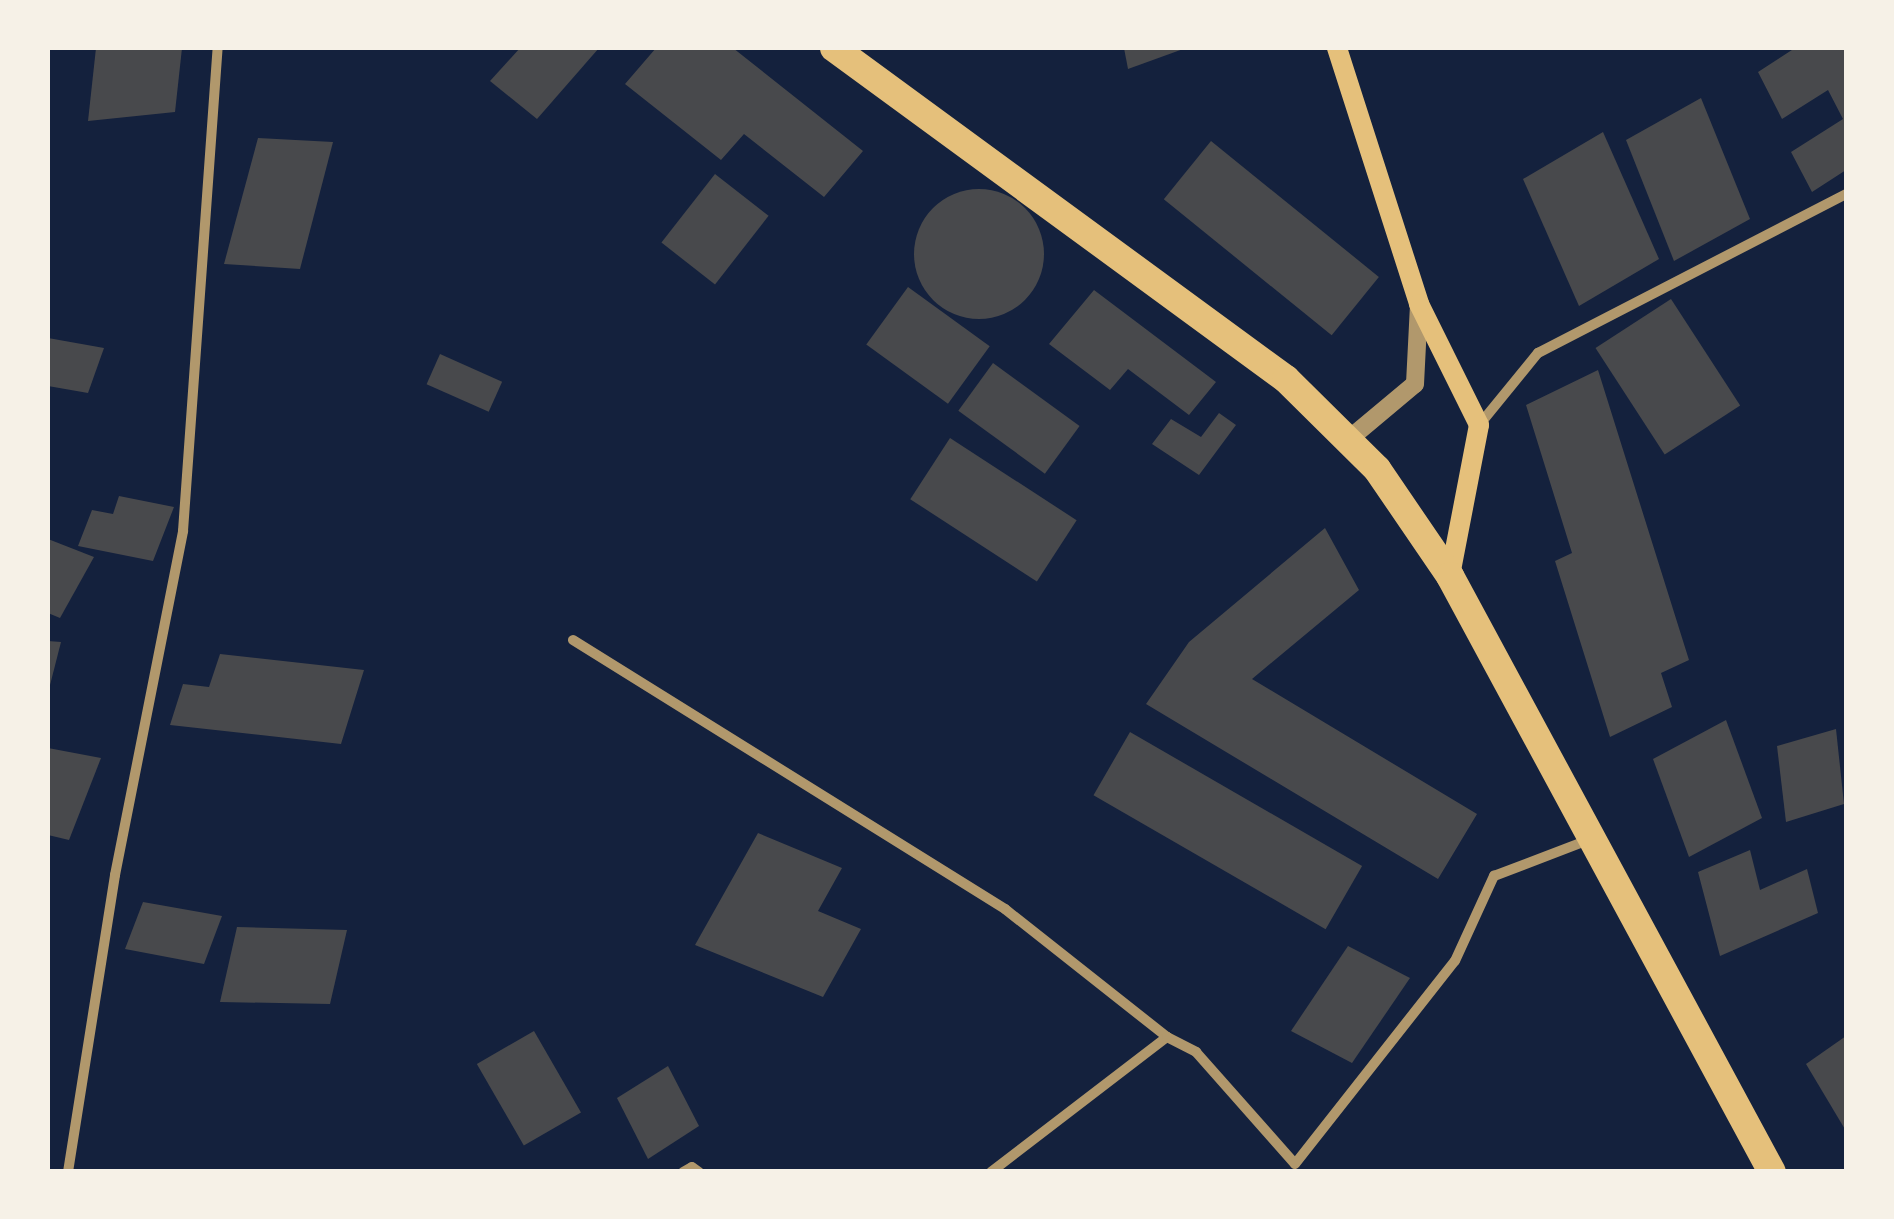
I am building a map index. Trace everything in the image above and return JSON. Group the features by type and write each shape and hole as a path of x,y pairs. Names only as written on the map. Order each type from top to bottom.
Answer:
{"highway":[{"path":"834,48 1286,380 1377,468 1450,576 1772,1172"}],"main road":[{"path":"1338,48 1419,304 1480,424 1450,576"}],"street":[{"path":"68,1172 115,875 184,532 218,48"},
{"path":"1480,424 1538,353 1846,194"},
{"path":"1348,440 1415,384 1419,304"},
{"path":"573,640 1005,909 1167,1037 1196,1052 1295,1164 1455,961 1494,876 1592,839"},
{"path":"992,1172 1167,1037"},
{"path":"683,1172 692,1167 699,1172"}],"building":[{"path":"96,48 182,48 175,112 88,121"},
{"path":"520,48 599,48 537,119 490,81"},
{"path":"656,48 733,48 863,151 824,197 744,134 721,160 625,84"},
{"path":"1124,48 1186,48 1128,69"},
{"path":"1795,48 1846,48 1846,170 1812,192 1791,152 1843,119 1828,90 1782,119 1758,72"},
{"path":"1701,98 1750,219 1674,261 1626,140"},
{"path":"1603,132 1659,259 1579,306 1523,179"},
{"path":"258,138 333,142 300,269 224,264"},
{"path":"1211,141 1379,277 1332,335 1164,199"},
{"path":"715,174 769,216 715,284 661,243"},
{"path":"979,189 1004,194 1025,208 1039,229 1044,254 1039,279 1025,300 1004,314 979,319 954,314 933,300 919,279 914,254 919,229 933,208 954,194"},
{"path":"908,287 990,346 948,404 866,344"},
{"path":"1094,290 1216,382 1189,415 1128,369 1110,390 1049,344"},
{"path":"1671,299 1740,406 1665,455 1596,348"},
{"path":"48,338 104,348 88,393 48,386"},
{"path":"440,354 502,382 489,412 427,384"},
{"path":"993,363 1080,426 1045,474 958,411"},
{"path":"1598,370 1689,660 1661,673 1672,707 1610,737 1555,561 1572,553 1526,405"},
{"path":"1219,413 1236,425 1199,475 1152,444 1171,419 1201,437"},
{"path":"950,438 1077,520 1037,581 910,499"},
{"path":"119,496 174,507 153,561 78,546 92,510 113,514"},
{"path":"1325,528 1359,590 1252,679 1477,814 1438,879 1146,704 1189,642"},
{"path":"48,539 94,557 60,618 48,613"},
{"path":"48,641 61,642 49,689 48,689"},
{"path":"220,654 364,670 341,744 170,725 183,684 209,687"},
{"path":"1726,720 1762,818 1689,857 1653,759"},
{"path":"1836,729 1844,804 1786,822 1777,746"},
{"path":"1130,732 1362,866 1326,929 1094,795"},
{"path":"48,748 101,758 69,840 48,835"},
{"path":"758,833 842,868 818,911 861,929 823,997 695,945"},
{"path":"1750,850 1760,890 1807,869 1818,913 1720,956 1698,872"},
{"path":"143,902 222,916 204,964 125,949"},
{"path":"237,927 347,930 330,1004 220,1002"},
{"path":"1348,946 1410,978 1352,1063 1291,1031"},
{"path":"534,1031 581,1112 524,1145 477,1064"},
{"path":"1846,1036 1846,1131 1806,1064"},
{"path":"668,1066 699,1126 648,1159 617,1098"}]}
